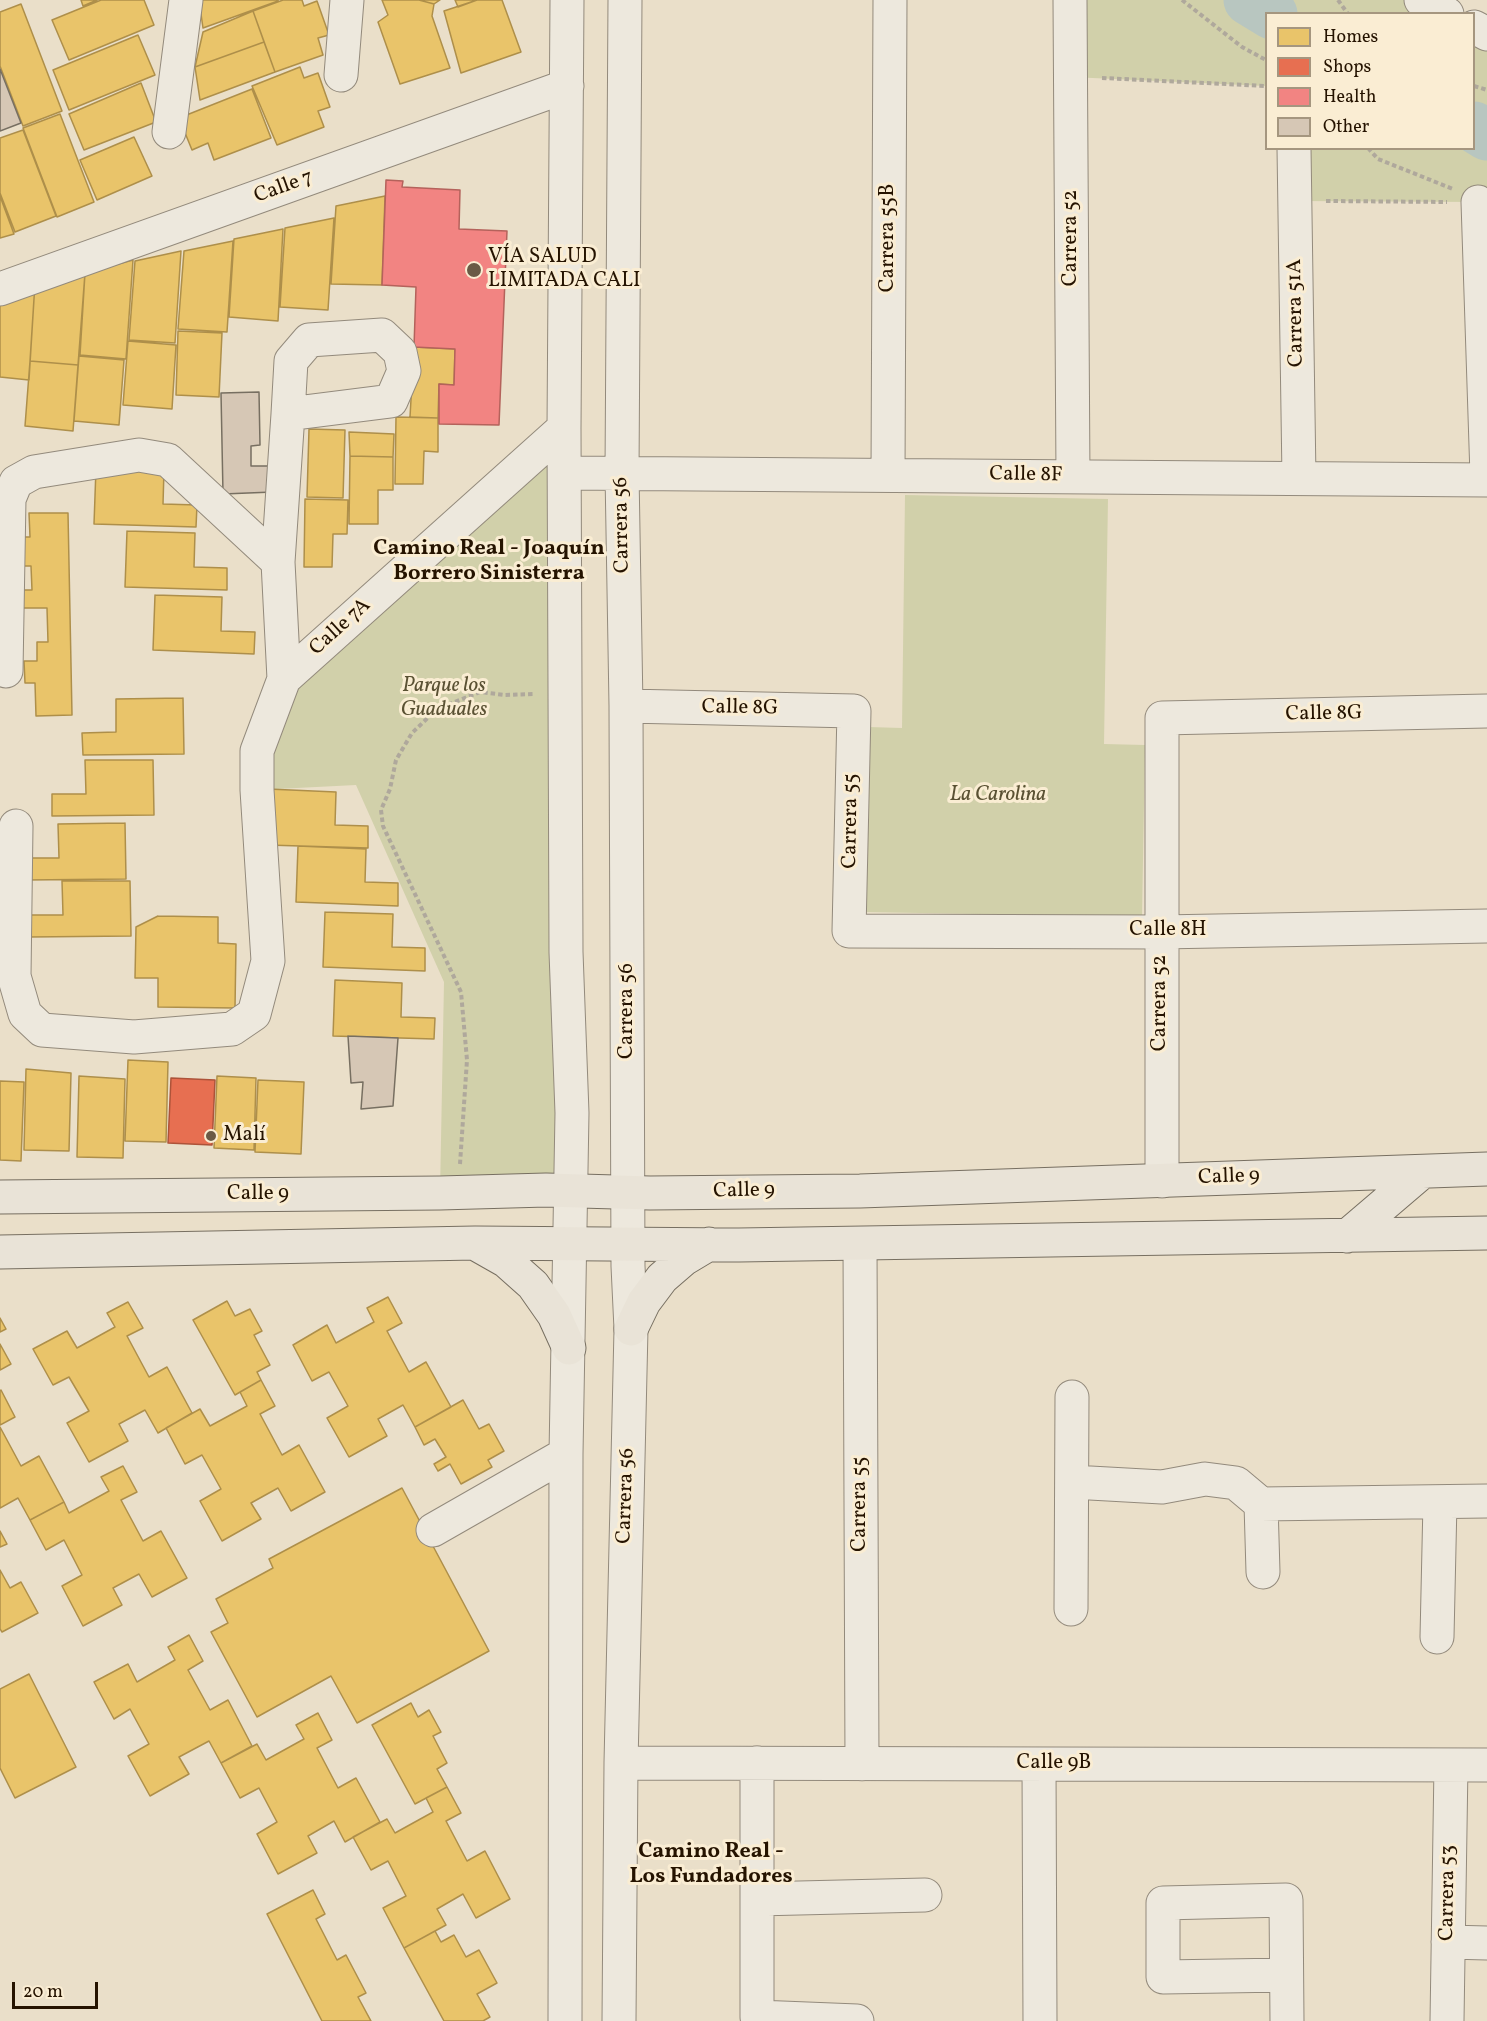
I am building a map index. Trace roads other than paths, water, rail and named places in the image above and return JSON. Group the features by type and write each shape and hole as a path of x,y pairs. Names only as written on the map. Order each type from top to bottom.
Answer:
{"main road":[{"name":"Calle 9","path":"0,1197 572,1191 860,1191 1487,1169"},
{"path":"1347,1236 1422,1172"},
{"path":"0,1252 475,1244 860,1244 1487,1233"},
{"path":"475,1244 506,1261 533,1285 554,1315 569,1348"},
{"path":"631,1329 644,1302 663,1278 684,1259 709,1244"}],"street":[{"path":"169,132 186,0"},
{"path":"340,75 347,0"},
{"path":"565,2021 566,1454 572,1191 572,1113 566,952 566,472 564,428 567,0"},
{"name":"Carrera 56","path":"619,2021 621,1763 631,1329 628,1245 626,706 622,473 625,0"},
{"name":"Carrera 55B","path":"888,475 890,0"},
{"name":"Carrera 52","path":"1070,0 1073,477"},
{"path":"1421,0 1443,12"},
{"name":"Calle 7","path":"0,289 567,86"},
{"name":"Carrera 51A","path":"1294,150 1299,478"},
{"path":"1478,202 1487,478"},
{"path":"284,679 278,562 288,414"},
{"name":"Calle 7A","path":"16,826 14,976 25,1014 42,1030 134,1037 232,1029 254,1014 268,961 257,790 257,751 284,679 564,428"},
{"path":"6,671 9,500 16,482 34,472 139,455 168,459 278,562"},
{"name":"Calle 8F","path":"566,472 1487,478"},
{"name":"Calle 8G","path":"626,706 854,711"},
{"name":"Carrera 55","path":"849,931 854,711"},
{"name":"Calle 8G","path":"1162,718 1487,711"},
{"name":"Carrera 52","path":"1162,718 1162,1181"},
{"name":"Calle 8H","path":"849,931 1161,932 1487,926"},
{"name":"Carrera 55","path":"860,1244 861,1764"},
{"path":"1071,1609 1072,1397"},
{"path":"433,1530 566,1454"},
{"path":"1072,1482 1162,1487 1205,1479 1236,1483 1261,1504 1487,1501"},
{"path":"1437,1637 1440,1502"},
{"path":"1261,1504 1263,1572"},
{"name":"Calle 9B","path":"621,1763 1487,1765"},
{"path":"757,1763 757,2017 857,2021"},
{"path":"1039,1764 1040,2021"},
{"name":"Carrera 53","path":"1447,2021 1451,1765"},
{"path":"757,1899 925,1895"},
{"path":"1448,1942 1487,1943"},
{"path":"1286,1975 1287,2021"}],"waterway":[{"path":"1249,0 1269,12"},
{"path":"1475,128 1487,135"}],"place":[{"name":"VÍA SALUD LIMITADA CALI","path":"474,270"},
{"name":"Malí","path":"211,1136"}],"district":[{"name":"Camino Real - Joaquín Borrero Sinisterra","path":"489,562"},
{"name":"Camino Real - Los Fundadores","path":"711,1866"}],"park label":[{"name":"Parque los Guaduales","path":"444,699"},
{"name":"La Carolina","path":"998,796"}]}
